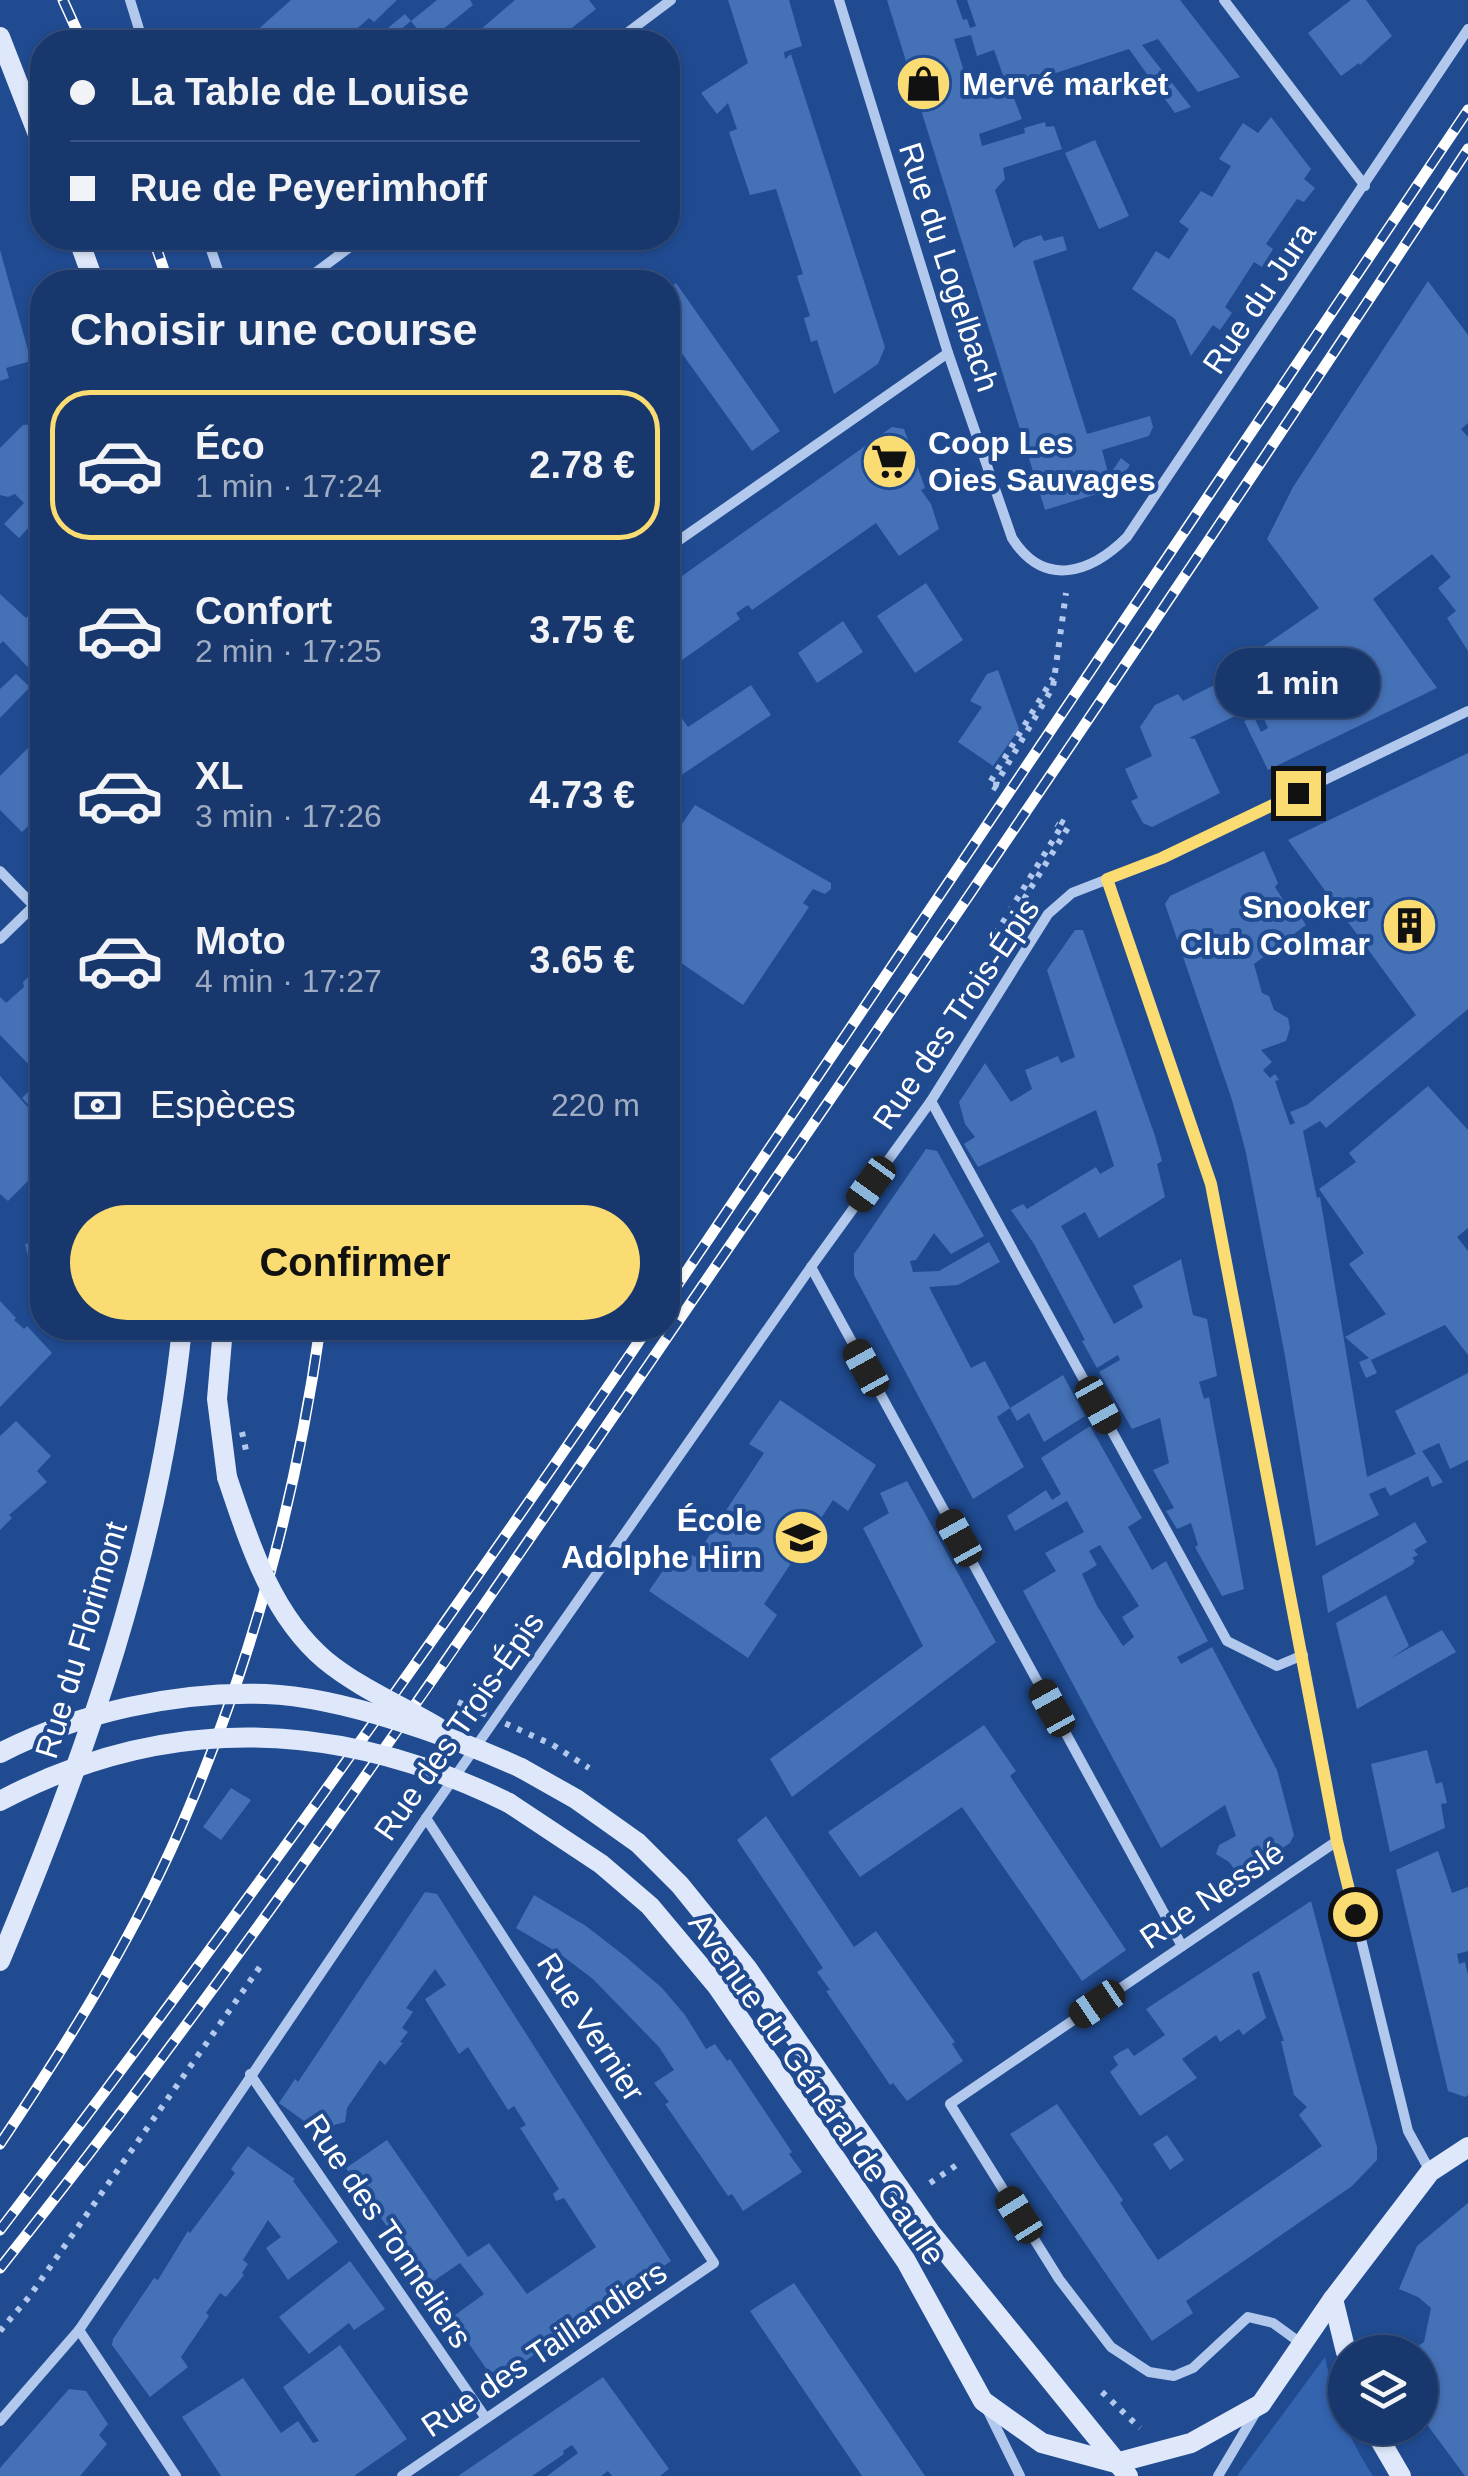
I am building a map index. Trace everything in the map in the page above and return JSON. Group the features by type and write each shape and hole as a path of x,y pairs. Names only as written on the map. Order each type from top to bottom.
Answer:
{"main road":[{"path":"0,37 30,114"},
{"name":"Rue du Florimont","path":"0,1960 36,1873 119,1637 145,1542 166,1442 180,1340"},
{"path":"222,1340 217,1399 227,1477 254,1558 299,1634 326,1661 463,1742"},
{"name":"Avenue du Général de Gaulle","path":"0,1753 92,1716 192,1696 268,1694 324,1702 463,1742 576,1799 638,1843 680,1885 748,1968 930,2232 1122,2469"},
{"name":"Avenue du Général de Gaulle","path":"0,1801 86,1763 138,1749 223,1736 264,1736 308,1739 403,1760 448,1774 509,1803 601,1864 650,1906 716,1986 906,2262 983,2401"},
{"path":"983,2401 1042,2443 1122,2469 1191,2443 1261,2404 1430,2172 1468,2147"},
{"path":"1334,2299 1342,2335"},
{"path":"1383,2445 1401,2476"}],"street":[{"path":"130,0 140,30"},
{"path":"632,30 671,0"},
{"name":"Rue du Logelbach","path":"839,0 948,353 1012,538 1024,557 1040,566 1069,572"},
{"path":"1224,0 1365,186"},
{"name":"Rue du Jura","path":"1069,572 1092,565 1127,536 1468,29"},
{"path":"319,270 346,250"},
{"path":"680,540 948,353"},
{"name":"Rue des Trois-Épis","path":"0,2421 79,2330 426,1818 811,1266 931,1101 1048,914 1072,893 1162,858 1468,712"},
{"path":"0,871 30,895"},
{"path":"1107,879 1211,1184 1337,1841 1408,2131 1430,2172"},
{"path":"0,940 30,910"},
{"path":"931,1101 1227,1641 1277,1666 1303,1655"},
{"path":"811,1266 1182,1946"},
{"name":"Rue Vernier","path":"426,1818 714,2263"},
{"name":"Rue Nesslé","path":"1302,2344 1273,2323 1248,2317 1193,2368 1174,2376 1150,2372 1111,2348 1059,2279 950,2104 1337,1841"},
{"name":"Rue des Tonneliers","path":"250,2074 485,2418"},
{"name":"Rue des Taillandiers","path":"402,2476 714,2263"},
{"path":"79,2330 176,2476"},
{"path":"983,2401 1020,2476"},
{"path":"1218,2476 1261,2404"}],"path":[{"path":"998,787 989,784 1054,677 1069,572"},
{"path":"988,945 1062,827 1057,822"},
{"path":"0,2331 28,2297 264,1961"},
{"path":"927,2186 979,2151"}],"shaded area":[{"path":"1325,2357 1328,2445 1355,2445 1373,2476 1237,2476"}],"building":[{"path":"291,0 397,0 374,22 369,18 356,30 257,30"},
{"path":"437,0 470,0 473,5 442,30 418,30 411,21"},
{"path":"515,0 589,0 596,9 569,30 480,30"},
{"path":"728,0 789,0 802,46 784,52 785,59 791,54 885,347 878,364 834,394 817,340 811,342 804,318 810,316 797,276 803,274 776,189 750,195 729,132 737,129 728,103 717,114 701,93 748,63"},
{"path":"887,0 956,0 970,28 976,26 967,0 1180,0 1240,77 1198,92 1158,39 1142,45 1191,107 1175,113 1129,49 1010,88 1022,119 979,134 982,146 1025,133 1024,128 1045,122 1046,127 1054,126 1062,149 1003,168 1005,179 995,190 1014,248 1041,235 1044,241 1063,236 1067,250 1033,261 1087,434 1150,416 1153,427 1149,436 1102,450 1109,476 1121,458 1130,465 1113,489 1045,510","holes":["971,35 977,56 994,50 1008,89 1003,91 1000,81 970,91 954,39"]},
{"path":"1351,0 1366,0 1392,36 1360,65 1341,76 1308,33"},
{"path":"405,14 411,21 400,30 385,30"},
{"path":"1271,117 1311,169 1304,179 1315,188 1304,202 1297,199 1266,244 1273,249 1262,267 1254,262 1225,307 1232,313 1220,330 1213,325 1191,356 1175,319 1132,289 1156,251 1169,259 1189,229 1179,222 1201,191 1212,197 1231,166 1219,159 1243,123 1258,133"},
{"path":"1095,140 1129,216 1099,229 1065,153"},
{"path":"0,250 30,361 6,368 9,378 0,381"},
{"path":"1428,281 1468,335 1468,423 1461,429 1468,437 1468,651 1447,618 1456,611 1438,588 1451,577 1432,554 1373,599 1437,688 1268,770 1244,721 1254,717 1261,732 1268,728 1258,705 1189,738 1195,739 1220,793 1152,827 1143,823 1131,801 1138,798 1125,769 1152,756 1140,727 1155,705 1178,694 1183,701 1224,680 1226,672 1319,608 1267,539 1293,487"},
{"path":"680,289 780,431 752,451 680,351"},
{"path":"30,424 30,526 19,538 4,524 24,503 15,494 0,495 0,448 23,425"},
{"path":"892,427 904,429 925,488 921,490 931,504 939,529 899,556 876,523 752,610 748,605 736,613 740,619 680,661 680,577"},
{"path":"926,583 963,640 915,673 877,616"},
{"path":"0,594 26,618 30,614 30,669 3,641 0,644"},
{"path":"843,621 863,652 817,683 798,653"},
{"path":"998,670 1019,729 993,766 958,742 982,707 970,701 987,674"},
{"path":"16,674 30,687 0,718 0,689"},
{"path":"751,685 771,715 680,776 680,715 688,727"},
{"path":"30,746 30,824 22,832 0,810 0,776"},
{"path":"1468,753 1468,1009 1326,1128 1320,1121 1303,1131 1317,1198 1320,1197 1367,1477 1416,1454 1395,1411 1468,1373 1468,1460 1450,1469 1439,1443 1422,1451 1443,1482 1432,1487 1428,1476 1390,1496 1385,1487 1369,1494 1379,1515 1316,1546 1246,1153 1232,1100 1165,904 1170,896 1264,851 1278,883 1275,887 1287,906 1291,901 1306,925 1254,964 1262,993 1269,996 1274,1010 1288,1018 1286,1041 1261,1050 1272,1062 1263,1070 1270,1078 1275,1074 1279,1080 1275,1081 1290,1125 1295,1123 1290,1112 1307,1105 1416,1015 1288,840"},
{"path":"695,805 831,883 825,894 813,889 803,903 809,907 743,1005 680,962 680,827"},
{"path":"1075,930 1083,930 1155,1136 1165,1197 1099,1238 1085,1212 1061,1226 1114,1324 1143,1307 1133,1286 1181,1259 1193,1315 1207,1319 1217,1376 1199,1382 1204,1399 1209,1397 1244,1589 1222,1596 1195,1547 1198,1545 1191,1523 1177,1529 1166,1511 1174,1508 1153,1470 1169,1463 1160,1418 1132,1429 1099,1372 1120,1360 1118,1355 1097,1368 1034,1244 1011,1210 1023,1204 1027,1209 1096,1167 1100,1174 1114,1166 1096,1110 978,1167 964,1144 975,1137 965,1124 959,1102 985,1063 1011,1102 1032,1089 1025,1070 1058,1056 1061,1063 1075,1057 1047,970"},
{"path":"30,978 30,1066 0,1035 0,997 6,1003 24,987 23,982"},
{"path":"0,1076 30,1110 30,1179 8,1201 0,1194"},
{"path":"1428,1086 1468,1130 1468,1228 1457,1237 1468,1251 1468,1355 1445,1325 1371,1360 1377,1373 1366,1378 1359,1362 1369,1358 1345,1337 1386,1314 1349,1264 1364,1253 1319,1189 1356,1162 1349,1153"},
{"path":"30,1090 30,1106 22,1098"},
{"path":"926,1149 937,1151 984,1236 951,1254 934,1233 916,1260 910,1261 913,1272 939,1271 989,1242 1000,1262 958,1285 929,1287 971,1368 985,1361 1010,1408 997,1417 1024,1467 973,1499 854,1275 854,1254"},
{"path":"0,1301 14,1320 30,1329 30,1340 40,1340 52,1353 0,1407"},
{"path":"1063,1375 1085,1416 1044,1442 1029,1413 1017,1421 1010,1408"},
{"path":"780,1400 876,1465 848,1511 833,1500 764,1604 777,1615 748,1658 649,1591 679,1547 695,1557 764,1453 749,1444"},
{"path":"16,1421 51,1456 37,1471 47,1482 9,1515 12,1518 0,1530 0,1436"},
{"path":"1090,1426 1142,1518 1128,1527 1152,1570 1166,1561 1208,1641 1177,1657 1181,1664 1212,1647 1277,1770 1294,1835 1290,1843 1240,1877 1229,1862 1216,1854 1219,1845 1236,1836 1225,1805 1161,1848 1023,1591 1056,1571 1045,1553 1084,1532 1067,1501 1015,1531 1007,1516 1046,1490 1052,1500 1061,1494 1041,1458","holes":["1100,1545 1139,1606 1122,1617 1134,1637 1123,1646 1082,1574 1097,1565 1089,1551"]},
{"path":"907,1481 996,1642 792,1797 770,1759 923,1646 863,1528 889,1513 880,1493"},
{"path":"1415,1522 1427,1542 1414,1550 1418,1555 1412,1558 1412,1565 1328,1613 1322,1576"},
{"path":"1386,1595 1409,1646 1391,1658 1442,1630 1456,1652 1357,1709 1336,1623"},
{"path":"984,1725 1016,1771 1010,1776 1126,1950 1082,1981 962,1807 860,1877 828,1832"},
{"path":"1427,1750 1436,1784 1442,1782 1447,1803 1441,1804 1445,1828 1390,1852 1371,1764"},
{"path":"231,1788 251,1800 221,1840 203,1827"},
{"path":"766,1816 854,1947 876,1931 955,2042 952,2044 963,2061 907,2101 893,2083 890,2085 826,1991 830,1990 817,1972 823,1968 737,1840"},
{"path":"1438,1851 1452,1893 1468,1887 1468,1951 1457,1954 1459,1964 1465,1962 1468,1975 1465,2097 1448,2091 1396,1870"},
{"path":"425,1892 437,1894 671,2261 506,2374 488,2371 451,2318 484,2294 460,2263 428,2285 346,2168 387,2140 468,2257 489,2243 527,2294 596,2247 564,2198 556,2201 553,2194 559,2189 520,2128 526,2125 514,2106 508,2110 468,2047 459,2054 425,1999 446,1985 435,1969 406,2008 413,2012 402,2028 408,2032 400,2042 403,2043 385,2065 380,2060 347,2108 345,2122 334,2125 326,2137 279,2103 295,2079 298,2082"},
{"path":"534,1895 586,1926 662,1988 706,2049 715,2044 727,2061 730,2059 802,2172 743,2211 732,2194 728,2196 654,2083 674,2070 659,2047 593,1979 516,1928"},
{"path":"1311,1901 1377,2147 1377,2160 1352,2186 1186,2301 1193,2313 1152,2341 1010,2134 1057,2104 1123,2200 1120,2203 1158,2260 1322,2146 1299,2115 1307,2107 1294,2095 1284,2041 1259,1971 1252,1974 1266,2018 1243,2035 1239,2029 1220,2042 1216,2035 1182,2059 1197,2078 1140,2116 1110,2072 1118,2065 1113,2057 1120,2052 1128,2048 1134,2056 1165,2035 1146,2009"},
{"path":"1167,2135 1184,2160 1170,2170 1153,2144"},
{"path":"248,2146 295,2179 338,2242 288,2280 266,2248 281,2237 268,2220 243,2260 248,2264 244,2275 226,2297 220,2293 181,2357 188,2367 150,2397 112,2345 113,2339 154,2278 158,2280 188,2231 235,2173 231,2169"},
{"path":"1468,2203 1468,2476 1438,2439 1438,2335 1425,2335 1431,2308 1399,2289 1417,2246"},
{"path":"350,2261 385,2309 354,2330 349,2323 309,2354 279,2317"},
{"path":"794,2283 925,2476 862,2476 750,2311"},
{"path":"340,2345 407,2439 354,2476 221,2476 182,2417 243,2378 281,2433 298,2421 313,2443 319,2441 283,2387"},
{"path":"603,2377 669,2469 660,2476 612,2476 608,2471 601,2476 547,2476 578,2453 572,2445 532,2476 458,2476"},
{"path":"69,2389 86,2391 108,2424 99,2435 107,2444 80,2476 0,2476 0,2468"}],"railway":[{"path":"63,0 77,30"},
{"path":"680,1281 1468,110"},
{"path":"680,1318 1076,737 1468,149"},
{"path":"157,250 164,270"},
{"path":"0,2144 126,1939 170,1852 212,1750 253,1632 286,1511 318,1340"},
{"path":"0,2230 330,1784 640,1340"},
{"path":"0,2268 263,1919 665,1340"}],"place":[{"name":"Mervé market","path":"923,84"},
{"name":"Coop Les Oies Sauvages","path":"889,461"},
{"name":"Snooker Club Colmar","path":"1409,925"},
{"name":"École Adolphe Hirn","path":"801,1538"}],"route":[{"path":"1298,793 1162,858 1107,879 1211,1184 1337,1841 1355,1914"}]}
